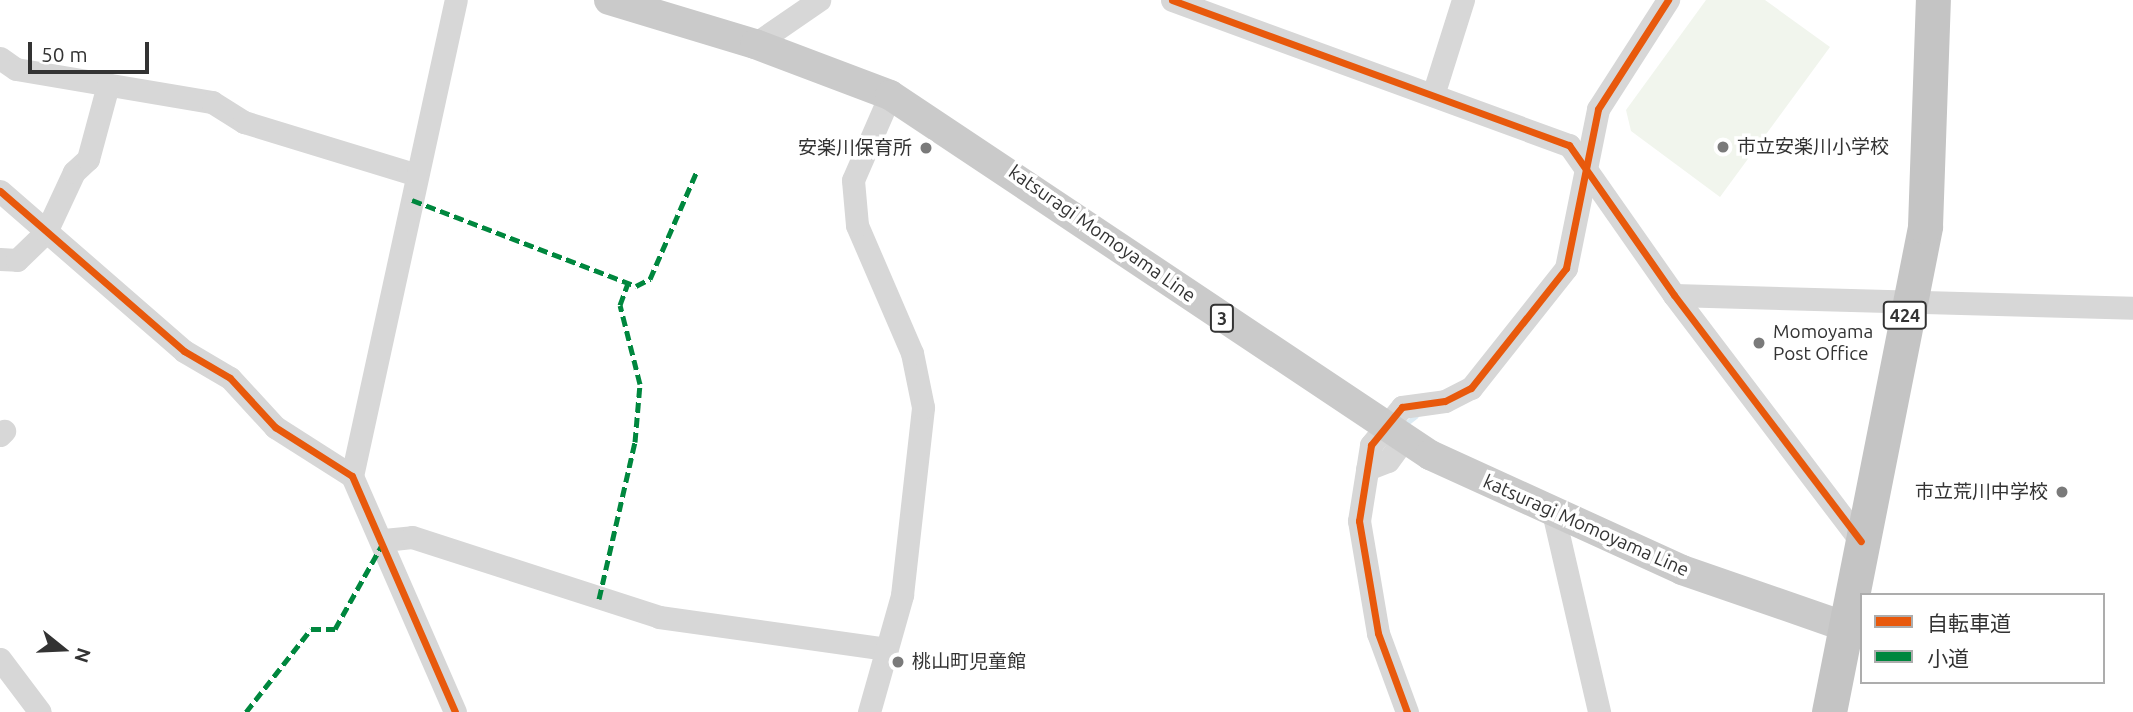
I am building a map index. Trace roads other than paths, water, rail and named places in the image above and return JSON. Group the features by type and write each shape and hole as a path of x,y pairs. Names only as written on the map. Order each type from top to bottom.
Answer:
{"highway":[{"name":"424","path":"1829,712 1925,226 1933,0"}],"main road":[{"name":"katsuragi Momoyama Line","path":"609,0 755,44 890,95 1014,172 1394,432 1553,512 1682,570 1844,626"}],"street":[{"path":"352,476 456,0"},
{"path":"755,44 819,0"},
{"path":"1172,0 1569,145 1674,295 1861,541"},
{"path":"1433,94 1463,0"},
{"path":"1407,712 1371,601 1359,521 1367,469 1394,432 1402,407 1445,401 1487,373 1572,257 1584,169 1605,91 1668,0"},
{"path":"0,58 16,69 212,102 244,122 417,175"},
{"path":"0,259 17,260 46,232 74,172 88,159 108,85"},
{"path":"869,712 887,649 913,531 923,407 912,353 857,225 853,180 890,95"},
{"path":"0,191 184,351 230,378 275,427 352,476 384,540 456,712"},
{"path":"1674,295 1909,298 2133,309"},
{"path":"1553,512 1599,712"},
{"path":"384,540 412,537 659,617 887,649"},
{"path":"0,659 40,712"}],"waterway":[{"path":"1403,426 1416,416"}],"place":[{"name":"市立安楽川小学校","path":"1723,147"},
{"name":"安楽川保育所","path":"926,148"},
{"name":"Momoyama Post Office","path":"1759,343"},
{"name":"市立荒川中学校","path":"2062,492"},
{"name":"桃山町児童館","path":"898,662"}]}
